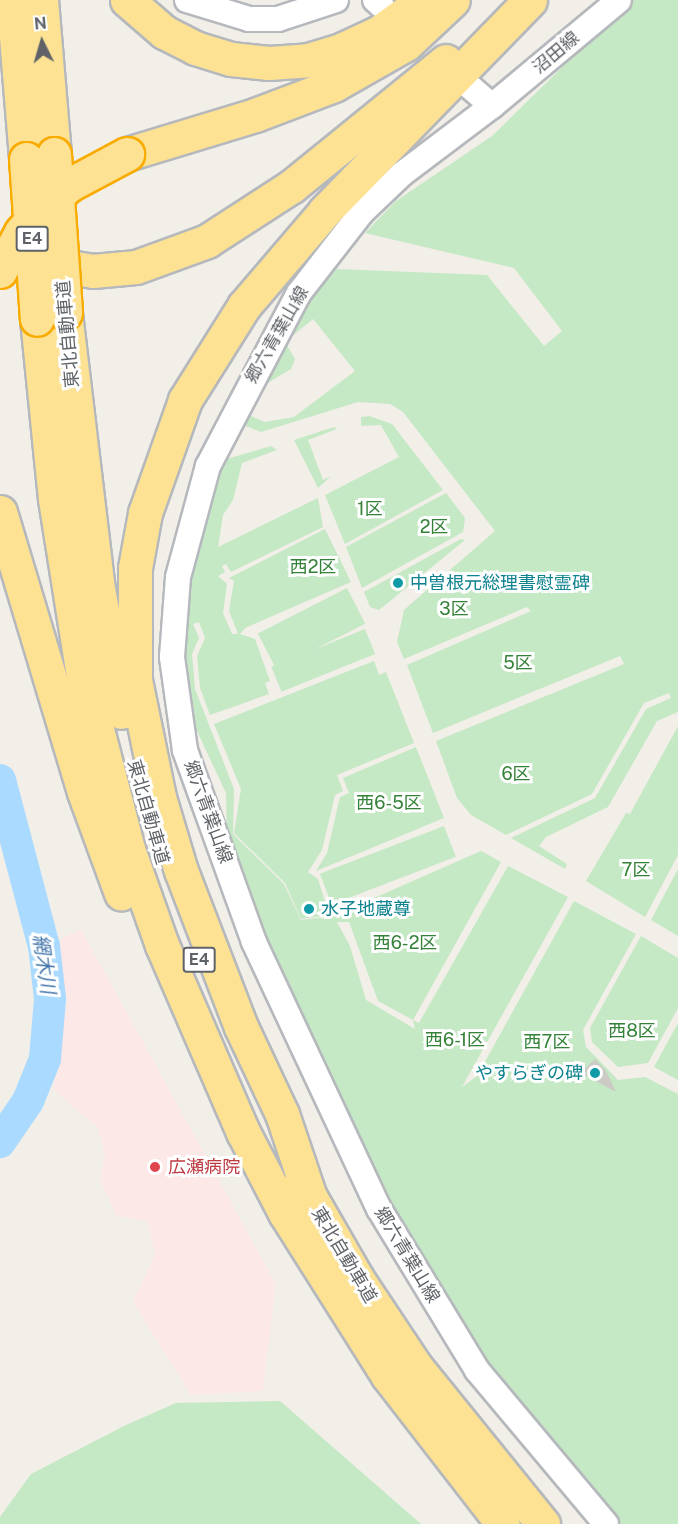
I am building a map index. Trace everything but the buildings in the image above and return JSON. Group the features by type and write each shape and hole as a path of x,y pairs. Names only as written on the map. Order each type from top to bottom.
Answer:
{"highway":[{"name":"東北自動車道","path":"12,0 40,157"},
{"name":"東北自動車道","path":"41,0 40,157 51,316 55,499 83,675 128,849 162,945 243,1132 334,1296 444,1453 503,1524"},
{"path":"127,0 164,32 195,48 231,59 269,63 308,60 343,49 378,33 424,0"},
{"path":"0,271 21,232 44,206 69,185 127,154 264,112 334,85 406,44 453,0"},
{"path":"0,243 49,266 93,271 136,267 207,241 292,186 523,0"},
{"path":"310,1200 282,1114 241,1027 188,891 159,797 135,680 135,568 145,513 185,400 244,306 325,211 530,0"},
{"name":"東北自動車道","path":"51,316 97,583 135,770 190,939 228,1032 310,1200 416,1366 543,1524"},
{"path":"0,512 111,868 169,998 243,1132"}],"street":[{"path":"187,0 239,17 278,19 336,0"},
{"name":"沼田線","path":"492,106 619,0"},
{"path":"469,86 492,106"},
{"name":"郷六青葉山線","path":"492,106 402,174 363,212 283,317 208,466 195,505 173,619 174,691 185,750 254,942 379,1209 477,1370 606,1524"}],"shaded area":[{"name":"広瀬病院","path":"81,929 276,1284 263,1391 191,1395 133,1302 155,1254 147,1222 116,1215 100,1180 105,1155 98,1128 53,1089 67,1001 56,942"}],"green space":[{"path":"631,0 678,0 678,712 657,721 608,807 546,837 539,846 567,864 565,869 511,838 595,798 646,709 671,698 669,693 644,703 592,794 506,835 471,815 457,798 436,741 624,664 620,656 433,733 407,665 531,611 527,607 404,659 397,642 404,610 495,531 403,412 390,404 358,402 261,432 243,425 244,413 265,422 294,417 355,371 313,319 285,342 295,359 291,369 261,387 304,302 337,269 487,275 544,346 562,331 514,268 365,233 396,201 492,136"},
{"name":"1区","path":"369,416 392,424 443,490 345,544 325,495 399,457 381,425 361,426 361,417"},
{"path":"334,427 337,429 308,440 323,480 331,476 318,488 294,440"},
{"path":"271,446 277,450 242,463 233,500 223,515 218,547 318,498 323,527 231,572 226,564 222,566 225,572 218,576 227,584 223,613 232,634 238,634 229,611 234,581 229,578 325,529 351,582 245,628 240,634 255,639 270,681 265,683 269,694 210,715 200,688 197,656 205,638 199,622 193,624 199,638 192,654 195,689 234,789 233,834 284,884 301,920 333,916 481,851 501,862 413,1020 419,1023 508,866 568,897 462,1087 477,1076 574,901 636,934 583,1030 586,1047 618,1080 645,1077 678,1094 678,1524 620,1524 494,1377 412,1251 270,956 227,837 226,793 184,703 180,656 184,597 211,478 223,460","holes":["337,922 349,922 378,1001 413,1020 423,1064 415,1029 366,1000 350,946"]},
{"name":"2区","path":"446,493 465,518 463,532 362,588 346,547"},
{"path":"461,539 465,540 379,610 370,607 364,592"},
{"path":"347,588 365,624 276,669 258,633"},
{"path":"365,629 375,654 281,692 271,667"},
{"path":"374,661 379,675 386,672 414,743 337,775 343,791 335,795 322,850 308,872 318,879 329,915 301,919 285,883 234,833 241,789 214,724"},
{"name":"7区","path":"678,726 678,855 645,917 586,881 626,813 630,814"},
{"name":"西6-5区","path":"416,747 444,818 316,871 327,853 340,797 349,793 343,778"},
{"path":"444,826 456,857 332,904 320,874"},
{"path":"678,869 678,936 651,920"},
{"name":"西8区","path":"641,936 678,958 678,1008 648,1063 618,1067 592,1042 590,1028"},
{"path":"678,1023 678,1080 654,1067"},
{"path":"280,1401 421,1524 0,1524 0,1517 31,1474 126,1425 176,1403"}],"waterway":[{"name":"網木川","path":"0,780 44,946 50,999 45,1059 28,1101 0,1142"}],"place":[{"name":"中曽根元総理書慰霊碑","path":"398,583"},
{"name":"水子地蔵尊","path":"309,909"},
{"name":"やすらぎの碑","path":"595,1073"},
{"name":"広瀬病院","path":"155,1167"}],"park label":[{"name":"西2区","path":"313,567"},
{"name":"3区","path":"454,609"},
{"name":"5区","path":"518,663"},
{"name":"6区","path":"516,774"},
{"name":"西6-2区","path":"405,943"},
{"name":"西6-1区","path":"455,1040"},
{"name":"西7区","path":"547,1042"}]}
